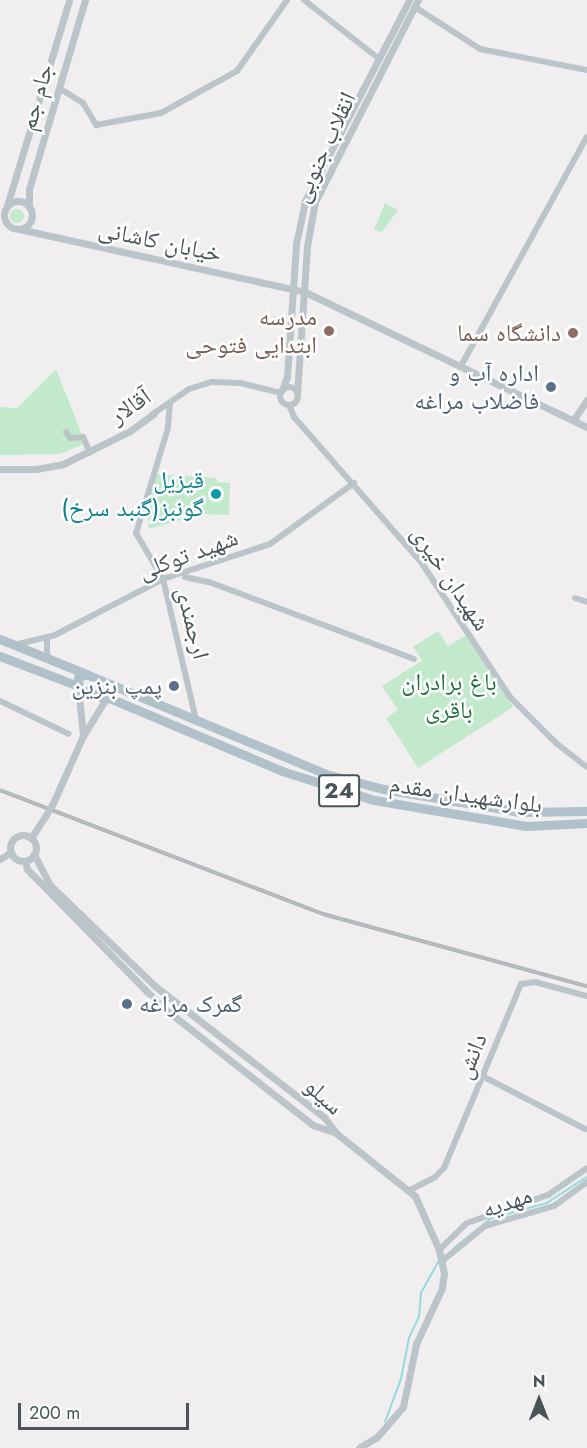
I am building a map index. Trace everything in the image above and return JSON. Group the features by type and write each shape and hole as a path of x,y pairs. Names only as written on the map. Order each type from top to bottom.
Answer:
{"main road":[{"name":"24","path":"0,639 110,684"},
{"name":"24","path":"0,656 107,697"},
{"path":"78,686 78,678 86,674"},
{"name":"بلوارشهیدان مقدم","path":"110,684 324,773 383,789 520,812 587,811"},
{"path":"107,697 113,690 110,684"},
{"name":"بلوارشهیدان مقدم","path":"107,697 282,771 364,798 526,825 587,823"}],"street":[{"name":"جام جم","path":"7,206 69,0"},
{"name":"جام جم","path":"29,207 29,189 85,0"},
{"path":"45,84 59,88 82,103 96,125 161,113 237,71 287,0"},
{"path":"304,0 378,58"},
{"name":"انقلاب جنوبی","path":"281,391 287,377 296,244 309,188 409,0"},
{"path":"416,3 480,49 587,70"},
{"name":"انقلاب جنوبی","path":"297,393 307,246 315,202 416,3"},
{"path":"347,118 354,122"},
{"path":"462,364 587,137"},
{"path":"0,225 19,229 31,219 29,207 16,201 7,206 3,214 10,227"},
{"name":"خیابان کاشانی","path":"19,229 305,292"},
{"path":"296,244 300,248 307,246"},
{"path":"305,292 585,423"},
{"name":"آقالار","path":"0,469 36,469 90,453 189,389 212,382 240,383 281,391"},
{"path":"290,387 297,393 297,401 289,405 281,401 281,391 290,387"},
{"path":"574,419 587,400"},
{"name":"ارجمندی","path":"170,403 168,428 136,533 163,579 196,720"},
{"name":"شهیدان خیری","path":"289,405 294,417 421,562 510,697 556,743 587,767"},
{"path":"66,432 70,438 83,437 90,453"},
{"name":"شهید توکلی","path":"14,645 46,638 163,579 270,544 354,483"},
{"path":"185,577 209,582 414,659"},
{"path":"575,597 587,602"},
{"path":"46,638 47,659"},
{"path":"78,686 83,736"},
{"path":"31,838 53,803 83,736 107,697"},
{"path":"0,701 69,734"},
{"path":"0,858 10,852 16,837 31,838"},
{"path":"10,852 17,860 25,861 34,854 36,846 31,838"},
{"name":"سیلو","path":"34,854 50,885 64,903 138,986 313,1125 336,1133"},
{"name":"سیلو","path":"25,861 27,870 148,980 324,1118 336,1133"},
{"path":"138,986 148,980"},
{"name":"دانش","path":"410,1190 435,1178 444,1168 521,984 535,982 587,996"},
{"path":"482,1076 585,1129"},
{"path":"336,1133 410,1190 441,1258 442,1288 416,1344 403,1407 394,1420 359,1448"},
{"path":"441,1258 467,1223 548,1195 587,1168"},
{"name":"مهدیه","path":"441,1258 485,1226 554,1206 587,1182"}],"green space":[{"path":"385,203 398,210 382,232 374,230"},
{"path":"17,209 22,211 24,216 22,221 17,223 12,221 10,216 12,211"},
{"path":"56,369 83,437 88,442 60,454 0,455 0,407 17,408"},
{"path":"157,474 216,478 217,482 230,483 229,515 203,514 148,529 149,496"},
{"name":"باغ برادران باقری","path":"438,631 448,646 466,635 513,707 418,768 386,718 398,710 382,686 422,661 413,647"}],"waterway":[{"path":"453,1249 490,1219 547,1203 587,1177"},
{"path":"385,1422 401,1379 409,1338 419,1317 421,1293 438,1262"}],"railway":[{"path":"0,790 323,914 587,986"}],"place":[{"name":"مدرسه ابتدایی فتوحی","path":"329,331"},
{"name":"دانشگاه سما","path":"573,333"},
{"name":"اداره آب و فاضلاب مراغه","path":"551,387"},
{"name":"قیزیل گونبز(گنبد سرخ)","path":"216,494"},
{"name":"پمپ بنزین","path":"174,686"},
{"name":"گمرک مراغه","path":"127,1004"}]}
